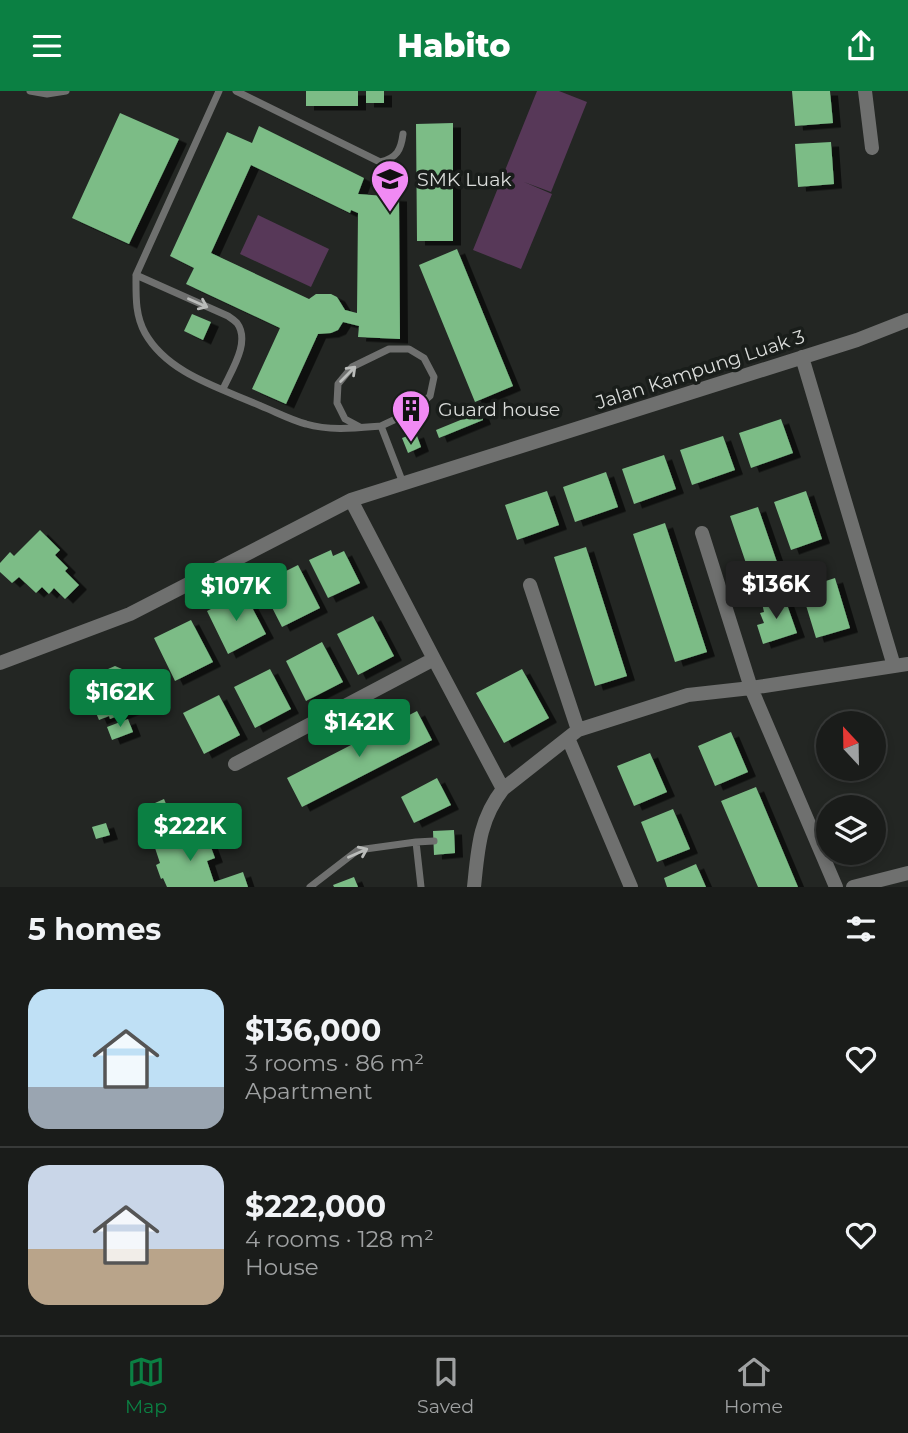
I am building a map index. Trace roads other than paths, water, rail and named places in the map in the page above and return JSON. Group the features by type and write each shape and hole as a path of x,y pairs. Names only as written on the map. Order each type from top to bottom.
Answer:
{"street":[{"path":"865,91 872,148"},
{"name":"Jalan Kampung Luak 3","path":"0,663 130,614 352,500 802,357 908,320"},
{"path":"474,887 482,826 491,804 503,789 573,734 688,695 901,665 802,357"},
{"path":"352,500 503,789"},
{"path":"702,533 751,688 836,887"},
{"path":"530,585 573,734 631,887"},
{"path":"235,764 434,659"},
{"path":"853,887 908,873"}],"lane":[{"path":"30,91 47,94 66,91"},
{"path":"219,91 136,275 135,307 145,332 161,354 182,370 305,424 327,428 360,427 381,426 413,411 430,396 434,377 424,358 409,349 389,349 352,367 338,384 337,403 345,419 360,427"},
{"path":"236,91 380,162 396,155 401,147 403,134"},
{"path":"136,275 228,316 237,324 242,335 242,345 223,390"},
{"path":"381,426 403,483"},
{"path":"310,887 358,850 434,841"},
{"path":"416,842 421,887"}],"place":[{"name":"SMK Luak","path":"390,213"},
{"name":"Guard house","path":"411,443"}]}
